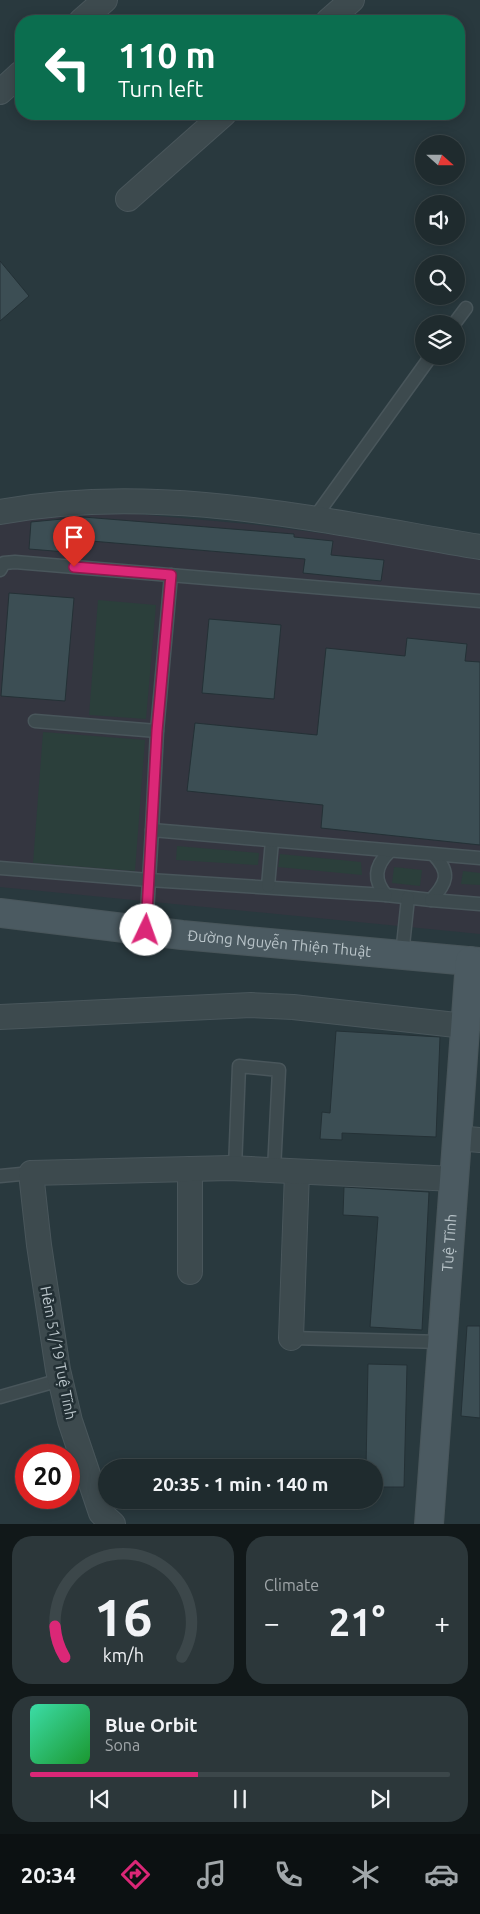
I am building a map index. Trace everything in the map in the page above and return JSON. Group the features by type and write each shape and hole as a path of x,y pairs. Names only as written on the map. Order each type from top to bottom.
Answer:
{"street":[{"path":"88,15 105,0"},
{"path":"335,15 352,0"},
{"path":"0,92 15,79"},
{"path":"128,199 217,120"},
{"path":"0,512 64,503 128,502 204,506 313,520 480,547"},
{"name":"Đường Nguyễn Thiện Thuật","path":"0,913 146,930 475,962"},
{"name":"Tuệ Tĩnh","path":"429,1524 454,1179 468,1139 465,1026 475,962"},
{"path":"0,1017 250,1005 293,1007 465,1026"},
{"path":"31,1173 235,1168 454,1179"},
{"path":"190,1169 190,1272"},
{"path":"286,1171 291,1338"},
{"name":"Hẻm 51/19 Tuệ Tĩnh","path":"31,1173 42,1272 60,1380 70,1421 101,1513 113,1524"}],"lane":[{"path":"461,315 466,308"},
{"path":"313,520 425,365"},
{"path":"0,570 4,563 15,562 480,601"},
{"path":"146,930 157,731 171,575"},
{"path":"35,720 157,731"},
{"path":"152,830 389,852 480,858"},
{"path":"268,886 272,841"},
{"path":"386,895 379,886 376,874 382,859 389,852"},
{"path":"431,900 440,890 446,877 443,864 434,855"},
{"path":"0,868 149,880 268,886 480,904"},
{"path":"402,955 408,898"},
{"path":"235,1168 239,1066 280,1070 286,1171"},
{"path":"0,1176 31,1173"},
{"path":"291,1338 442,1342"},
{"path":"0,1397 60,1380"}],"shaded area":[{"path":"104,511 258,525 480,554 480,934 0,887 0,518"}],"green space":[{"path":"98,600 156,605 146,719 89,715"},
{"path":"43,732 145,740 135,871 33,863"},
{"path":"177,846 259,853 258,865 176,860"},
{"path":"280,854 361,862 362,875 278,867"},
{"path":"394,867 422,870 420,886 392,883"},
{"path":"463,871 480,873 480,885 461,884"}],"building":[{"path":"0,261 29,296 0,321"},
{"path":"83,517 294,534 294,537 333,541 331,555 384,560 381,581 303,573 305,559 67,539 66,552 29,549 31,522"},
{"path":"9,593 74,598 65,701 1,696"},
{"path":"209,619 281,625 274,699 202,693"},
{"path":"407,638 467,644 465,661 480,662 480,845 321,828 323,805 187,791 195,723 317,735 326,648 405,656"},
{"path":"336,1031 440,1037 436,1137 342,1133 342,1140 320,1139 322,1112 330,1113"},
{"path":"344,1187 429,1192 422,1330 370,1327 378,1217 343,1215"},
{"path":"467,1326 480,1326 480,1418 461,1416"},
{"path":"368,1364 407,1365 404,1487 383,1487 383,1459 366,1459"}],"route":[{"path":"74,567 171,575 157,731 146,930"}]}
